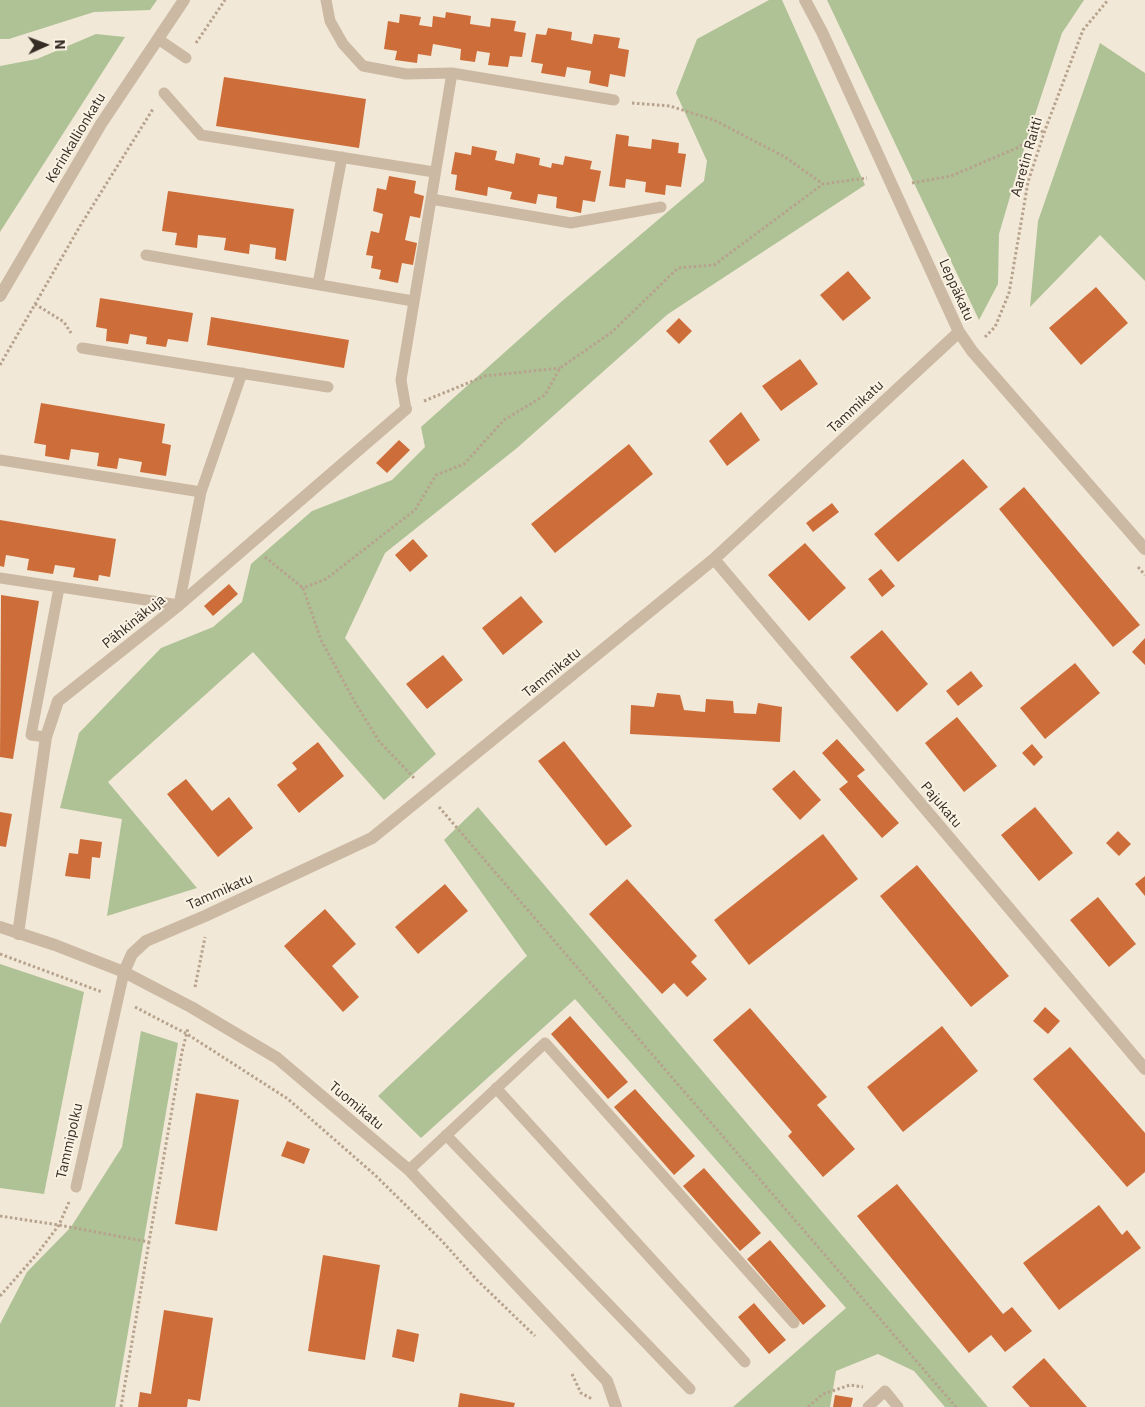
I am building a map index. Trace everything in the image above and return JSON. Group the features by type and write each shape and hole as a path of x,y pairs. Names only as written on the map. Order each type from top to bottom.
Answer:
{"street":[{"name":"Kerinkallionkatu","path":"0,296 101,124 184,0"},
{"name":"Leppäkatu","path":"805,0 822,32 959,332 972,351 1145,549"},
{"name":"Tammikatu","path":"124,972 132,954 146,940 204,916 372,838 714,559 959,332"},
{"name":"Pähkinäkuja","path":"18,934 46,737 58,701 178,605 406,409"},
{"name":"Pajukatu","path":"714,559 1145,1069"},
{"name":"Tuomikatu","path":"0,928 55,945 124,972 191,1007 278,1058 409,1170 607,1381 616,1407"}],"lane":[{"path":"326,0 330,21 342,44 363,66 406,74 452,73 614,100"},
{"path":"158,39 186,58"},
{"path":"406,409 400,380 452,73"},
{"path":"164,93 201,134 434,172"},
{"path":"318,284 342,157"},
{"path":"431,199 571,223 661,207"},
{"path":"146,255 413,301"},
{"path":"82,348 328,387"},
{"path":"0,578 178,605 201,492 242,373"},
{"path":"0,460 201,492"},
{"path":"46,737 32,735 59,588"},
{"name":"Tammipolku","path":"76,1187 124,972"},
{"path":"409,1170 544,1043 794,1324"},
{"path":"496,1088 745,1362"},
{"path":"446,1136 690,1389"},
{"path":"868,1407 885,1391 898,1407"}],"path":[{"path":"186,58 225,0"},
{"name":"Aaretin Raitti","path":"972,351 995,327 1009,293 1028,182 1045,130 1083,30 1108,0"},
{"path":"0,365 80,226 164,93"},
{"path":"614,100 670,106 714,120 785,157 823,184"},
{"path":"303,588 326,579 415,510 436,476 464,464 504,420 545,395 560,368 612,332 678,268 714,265 823,184 951,176 1017,148 1045,130"},
{"path":"35,304 64,322"},
{"path":"406,409 485,376 560,368"},
{"path":"249,544 303,588 321,640 356,704 379,741 428,793 956,1407"},
{"path":"433,815 448,803"},
{"path":"121,1407 182,1052 206,931"},
{"path":"0,954 118,998 187,1034 288,1099 376,1175 476,1279 537,1337"},
{"name":"Tammipolku","path":"0,1296 37,1254 59,1224 76,1187"},
{"path":"0,1216 59,1224 149,1242"},
{"path":"567,1368 581,1393 598,1402"},
{"path":"808,1407 823,1394 850,1385 885,1391"}],"green space":[{"path":"0,0 157,0 150,10 94,12 9,39 0,39"},
{"path":"769,0 782,0 865,185 668,314 517,448 385,553 345,638 436,754 384,800 253,652 108,782 197,888 107,916 122,819 60,808 79,733 161,648 213,627 242,602 251,564 312,511 392,480 425,447 421,427 561,302 704,181 707,161 676,93 697,39"},
{"path":"827,0 1084,0 1062,33 1027,139 999,234 998,284 979,320"},
{"path":"96,34 125,37 0,232 0,66 37,59"},
{"path":"1100,43 1145,73 1145,281 1100,235 1030,307 1038,221"},
{"path":"478,807 988,1407 945,1407 914,1371 878,1354 836,1371 830,1407 733,1407 846,1308 575,999 421,1138 378,1096 527,956 444,840"},
{"path":"0,964 84,992 44,1194 0,1188"},
{"path":"141,1031 178,1043 115,1407 0,1407 0,1324 27,1272 71,1227 122,1147"}],"building":[{"path":"446,12 471,16 470,24 490,27 491,18 516,21 514,31 526,33 522,57 510,56 508,67 488,65 490,53 477,51 475,62 460,60 461,49 433,44 431,56 418,54 417,63 395,60 397,51 384,49 388,21 399,23 400,14 421,17 419,25 432,27 433,16 445,18"},
{"path":"548,28 572,32 571,40 592,44 594,34 620,38 618,48 629,50 625,77 610,74 608,87 589,83 591,71 567,67 565,77 541,73 543,64 531,62 536,34 546,35"},
{"path":"224,77 366,99 359,148 216,126"},
{"path":"616,134 629,136 628,146 651,149 652,139 679,143 678,153 686,154 681,187 666,185 665,195 645,192 646,182 626,179 625,188 609,186"},
{"path":"472,146 497,151 495,160 514,164 516,153 540,158 539,165 551,168 552,163 563,165 565,156 592,161 590,169 601,171 595,202 583,200 581,213 556,208 557,197 538,194 536,204 510,199 512,192 488,187 487,196 455,190 457,175 451,174 455,152 471,155"},
{"path":"389,176 416,181 414,193 424,196 420,218 410,216 405,240 417,243 413,265 402,263 398,283 379,279 381,270 371,268 373,256 366,255 371,231 379,233 383,214 373,211 377,188 386,190"},
{"path":"168,191 294,209 286,261 275,259 276,248 250,244 249,254 224,250 226,238 198,235 197,248 175,245 177,233 162,231"},
{"path":"848,271 871,298 843,321 820,295"},
{"path":"1096,287 1128,323 1081,365 1049,328"},
{"path":"100,298 193,313 188,342 168,339 166,347 146,344 147,337 130,334 128,344 106,341 107,329 96,327"},
{"path":"211,317 349,340 344,368 207,345"},
{"path":"679,318 692,331 679,344 666,331"},
{"path":"800,359 818,384 781,411 762,386"},
{"path":"41,403 165,424 162,443 171,445 166,476 140,472 142,462 119,458 117,469 97,466 99,453 71,449 69,460 45,456 46,445 34,443"},
{"path":"741,412 760,440 727,466 709,441"},
{"path":"399,440 410,450 387,473 376,463"},
{"path":"629,444 653,474 555,553 531,524"},
{"path":"963,459 988,487 898,562 874,534"},
{"path":"1024,487 1140,625 1113,647 999,509"},
{"path":"832,503 839,512 813,532 806,523"},
{"path":"0,520 116,539 110,577 99,575 98,581 73,577 75,568 55,565 53,574 27,570 29,559 6,555 4,567 0,566"},
{"path":"413,539 428,556 410,572 395,555"},
{"path":"805,543 846,588 809,621 768,575"},
{"path":"881,569 895,586 882,597 868,579"},
{"path":"229,584 238,594 213,616 204,606"},
{"path":"1,595 39,601 13,759 0,757"},
{"path":"521,596 543,622 503,655 482,628"},
{"path":"882,630 928,684 897,712 850,657"},
{"path":"1145,638 1145,665 1132,652"},
{"path":"443,655 463,680 427,709 406,684"},
{"path":"1075,663 1100,693 1045,739 1020,708"},
{"path":"971,671 983,686 958,706 946,691"},
{"path":"657,693 680,695 684,710 705,712 706,699 733,701 734,713 756,714 758,703 782,707 780,742 630,734 631,705 654,707"},
{"path":"957,717 997,766 964,792 925,743"},
{"path":"837,739 865,770 857,776 899,823 882,838 839,789 848,782 822,753"},
{"path":"564,741 632,826 606,846 538,761"},
{"path":"318,742 344,776 299,813 277,785 297,769 292,763"},
{"path":"1032,744 1043,757 1034,766 1022,753"},
{"path":"794,770 821,800 800,820 772,789"},
{"path":"186,779 212,811 229,797 253,828 218,857 167,794"},
{"path":"1035,807 1073,853 1039,881 1001,835"},
{"path":"0,812 12,814 6,847 0,846"},
{"path":"1118,831 1131,844 1119,856 1106,843"},
{"path":"823,834 858,879 749,965 714,920"},
{"path":"80,839 102,842 100,858 92,857 90,879 65,876 69,853 78,854"},
{"path":"917,865 1009,976 971,1007 880,896"},
{"path":"1145,876 1145,896 1135,884"},
{"path":"627,879 697,956 691,962 707,979 687,997 674,983 662,994 589,914"},
{"path":"445,884 468,911 418,954 395,927"},
{"path":"1098,897 1136,944 1109,967 1070,920"},
{"path":"325,909 356,944 332,966 359,997 343,1012 284,946"},
{"path":"1045,1007 1060,1021 1048,1034 1033,1021"},
{"path":"750,1008 827,1097 817,1105 855,1149 823,1177 788,1136 792,1132 713,1040"},
{"path":"570,1016 628,1082 608,1099 551,1034"},
{"path":"942,1026 978,1071 903,1132 867,1087"},
{"path":"1070,1047 1145,1133 1145,1172 1127,1187 1033,1079"},
{"path":"635,1089 695,1156 674,1175 614,1107"},
{"path":"196,1093 239,1100 217,1231 175,1224"},
{"path":"287,1141 310,1149 304,1164 281,1156"},
{"path":"704,1168 761,1233 740,1251 683,1186"},
{"path":"897,1184 1003,1314 1012,1307 1032,1331 1005,1352 991,1335 969,1353 857,1216"},
{"path":"1099,1205 1122,1235 1127,1230 1141,1248 1059,1310 1023,1263"},
{"path":"770,1240 826,1306 803,1325 747,1259"},
{"path":"323,1255 380,1265 365,1360 308,1351"},
{"path":"754,1303 786,1340 769,1354 738,1317"},
{"path":"164,1310 213,1318 200,1401 188,1399 187,1407 138,1407 140,1392 151,1394"},
{"path":"397,1329 419,1334 414,1362 392,1357"},
{"path":"1044,1358 1087,1407 1030,1407 1012,1387"},
{"path":"460,1393 515,1403 514,1407 458,1407"},
{"path":"835,1395 853,1398 851,1407 833,1407"}]}
